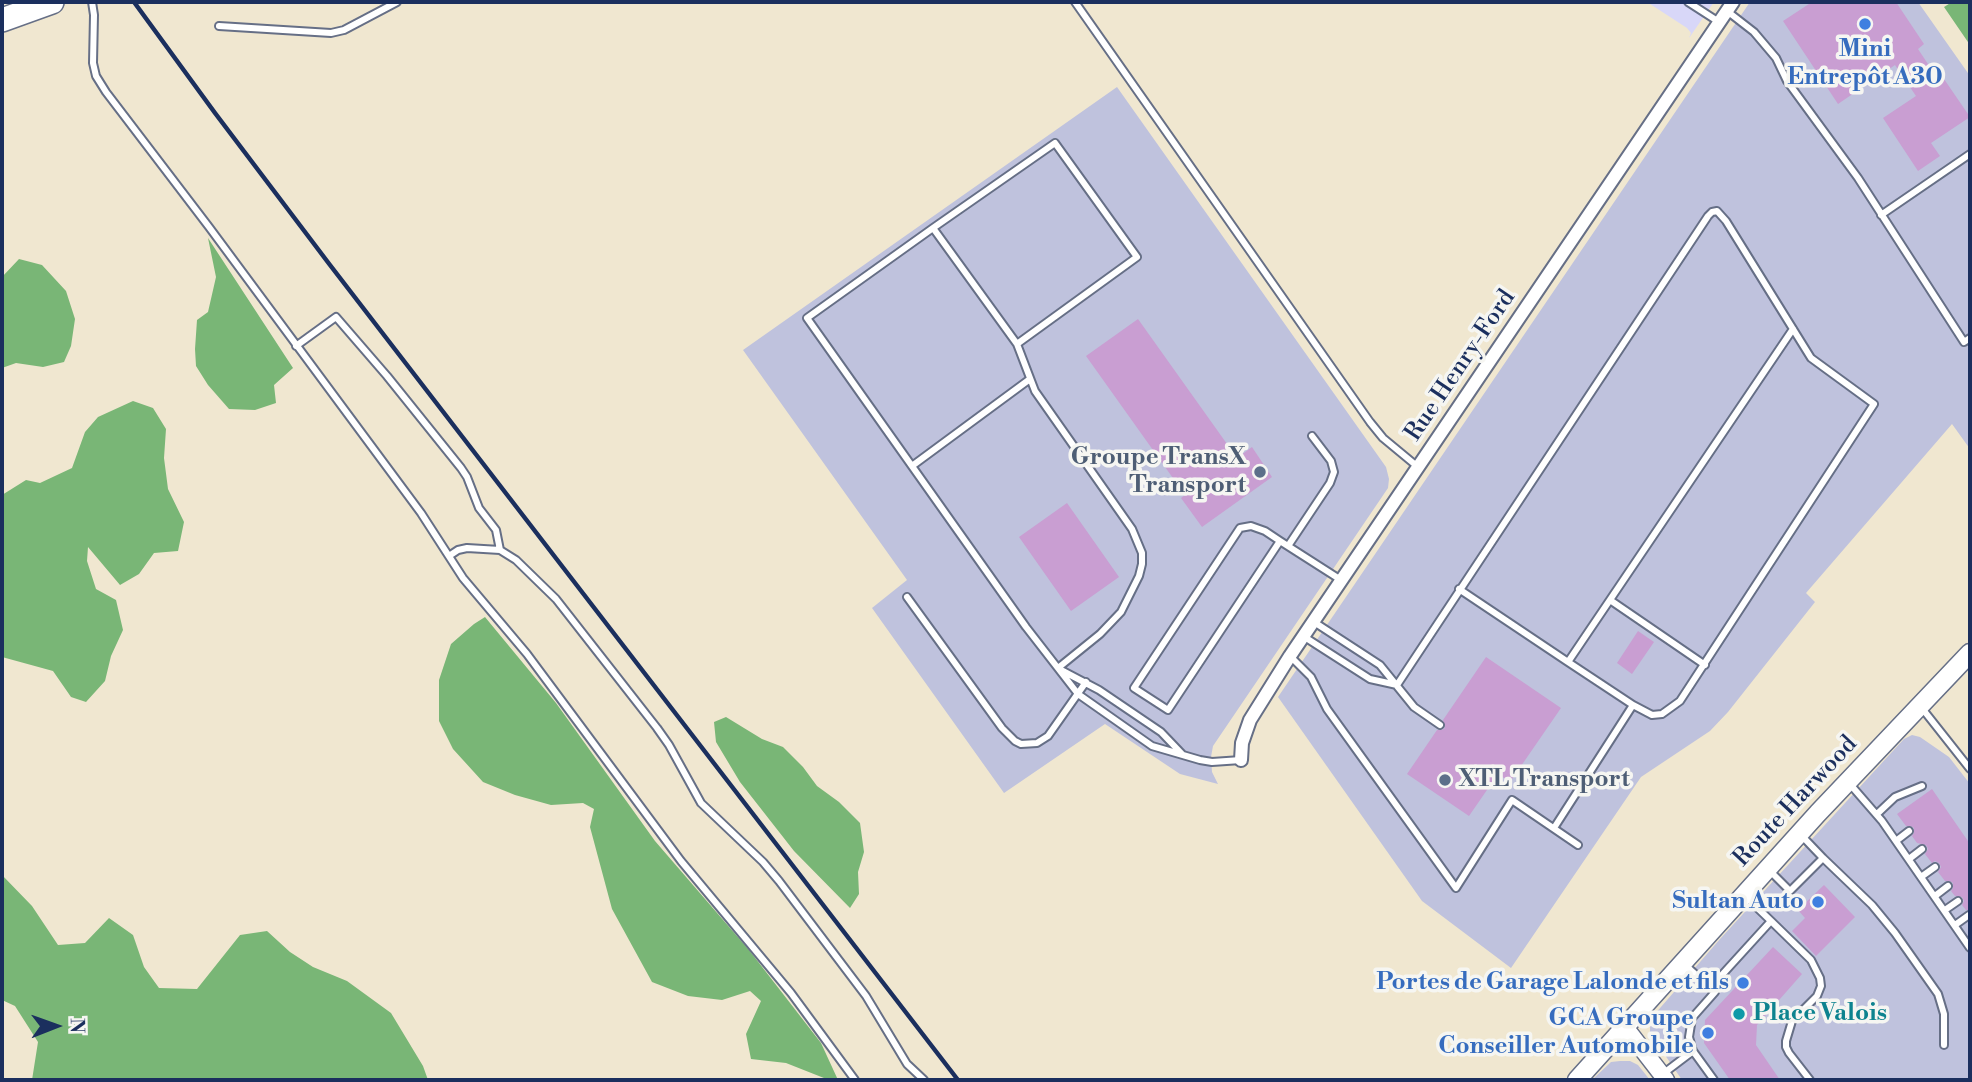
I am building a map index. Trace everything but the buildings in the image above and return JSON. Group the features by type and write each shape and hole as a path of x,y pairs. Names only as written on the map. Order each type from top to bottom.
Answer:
{"highway":[{"path":"2,20 52,2"}],"main road":[{"name":"Route Harwood","path":"1577,1080 1800,833 1970,653"}],"street":[{"name":"Rue Henry-Ford","path":"1241,760 1242,743 1250,720 1290,656 1730,6"},
{"path":"1625,1027 1663,1077"}],"lane":[{"path":"92,2 93,63 96,76 106,92 421,513 463,578 541,672 681,861 791,993 855,1080"},
{"path":"219,26 331,33 344,30 397,2"},
{"path":"1075,2 1370,422 1382,438 1418,467"},
{"path":"1688,2 1718,22"},
{"path":"1730,6 1776,58 1787,80 1858,178 1964,342 1970,338"},
{"path":"1017,344 1137,257 1055,143 807,318 1026,627 1078,694 1153,746 1212,762 1241,760"},
{"path":"1881,215 1970,154"},
{"path":"1396,685 1459,589 1708,216 1717,211 1726,220 1811,358 1874,404 1705,665 1680,701 1662,714 1652,715 1459,589"},
{"path":"933,228 1017,344 1035,391 1132,528 1142,554 1139,576 1121,611 1093,641 1058,668"},
{"path":"296,346 336,317 461,468 479,508 496,530 500,550"},
{"path":"1568,662 1793,329"},
{"path":"912,466 1030,379"},
{"path":"1288,547 1330,483 1334,472 1331,461 1312,436"},
{"path":"1280,541 1168,710 1134,688 1235,532 1245,526 1265,531 1341,580"},
{"path":"449,556 467,548 500,550 530,573 578,625 657,728 701,803 779,881 874,1007 907,1064 924,1080"},
{"path":"907,597 1002,728 1015,741 1028,744 1042,741 1086,682"},
{"path":"1610,600 1705,665"},
{"path":"1314,622 1380,665 1414,707 1440,725"},
{"path":"1303,636 1370,679 1396,685"},
{"path":"1290,656 1311,677 1327,709 1456,888 1512,800 1578,845"},
{"path":"1058,668 1086,682 1161,732 1183,755"},
{"path":"1553,828 1633,705"},
{"path":"1920,706 1970,769"},
{"path":"1847,782 1877,814 1970,948"},
{"path":"1877,814 1895,797 1922,786"},
{"path":"1896,841 1909,831"},
{"path":"1800,833 1872,905 1938,994 1944,1014 1944,1045"},
{"path":"1909,859 1922,849"},
{"path":"1768,869 1790,891 1823,858"},
{"path":"1922,877 1935,867"},
{"path":"1935,896 1948,886"},
{"path":"1744,895 1811,960 1820,978 1821,986 1817,996 1791,1021 1786,1041 1789,1053 1810,1080"},
{"path":"1945,910 1958,901"},
{"path":"1955,925 1969,915"},
{"path":"1710,988 1771,921"},
{"path":"1683,963 1715,992 1692,1018 1690,1027 1690,1044 1693,1051 1714,1080"},
{"path":"1663,1077 1693,1051"}],"shaded area":[{"path":"1647,2 1714,2 1689,38 1691,33 1687,28"},
{"path":"1750,2 1918,2 1970,76 1970,449 1952,424 1806,593 1815,602 1728,712 1710,731 1641,777 1511,968 1422,901 1278,697"},
{"path":"1117,87 1386,467 1388,488 1213,746 1212,772 1218,784 1180,774 1105,724 1004,793 872,608 907,580 743,350"},
{"path":"1912,735 1920,737 1949,757 1970,784 1970,1080 1682,1080 1650,1033 1654,1015 1891,753 1904,739"},
{"path":"1630,1061 1638,1065 1650,1080 1592,1080 1611,1062"}],"green space":[{"path":"1952,2 1970,2 1970,45 1944,7"},
{"path":"208,238 293,368 274,385 276,403 255,410 229,409 196,366 197,320 208,312 216,277"},
{"path":"19,259 42,265 66,291 75,319 71,346 64,362 43,367 16,363 2,368 2,277"},
{"path":"133,401 153,408 166,429 164,458 168,489 184,522 178,551 154,553 139,574 120,585 88,547 87,561 96,589 116,600 123,630 111,656 105,681 86,702 71,697 53,671 2,657 2,495 26,480 40,483 72,468 85,432 98,417"},
{"path":"485,617 556,703 655,841 749,950 821,1043 838,1080 829,1080 786,1063 751,1059 746,1034 761,1001 750,991 722,1000 688,996 652,982 612,909 590,827 594,809 583,803 551,805 483,782 453,749 439,721 439,680 451,644"},
{"path":"726,717 762,739 783,747 817,786 839,802 860,823 864,852 858,872 859,894 850,908 794,851 740,782 716,742 714,722"},
{"path":"2,875 32,906 58,945 85,943 109,918 133,935 144,967 159,988 197,989 240,935 267,931 290,952 313,967 347,981 391,1013 423,1066 428,1080 32,1080 38,1042 15,1006 2,1000"}],"railway":[{"path":"134,2 330,265 958,1080"}],"place":[{"name":"Mini Entrepôt A30","path":"1865,24"},
{"name":"Groupe TransX Transport","path":"1260,472"},
{"name":"XTL Transport","path":"1445,780"},
{"name":"Sultan Auto","path":"1818,902"},
{"name":"Portes de Garage Lalonde et fils","path":"1743,983"},
{"name":"Place Valois","path":"1739,1014"},
{"name":"GCA Groupe Conseiller Automobile","path":"1708,1033"}]}
